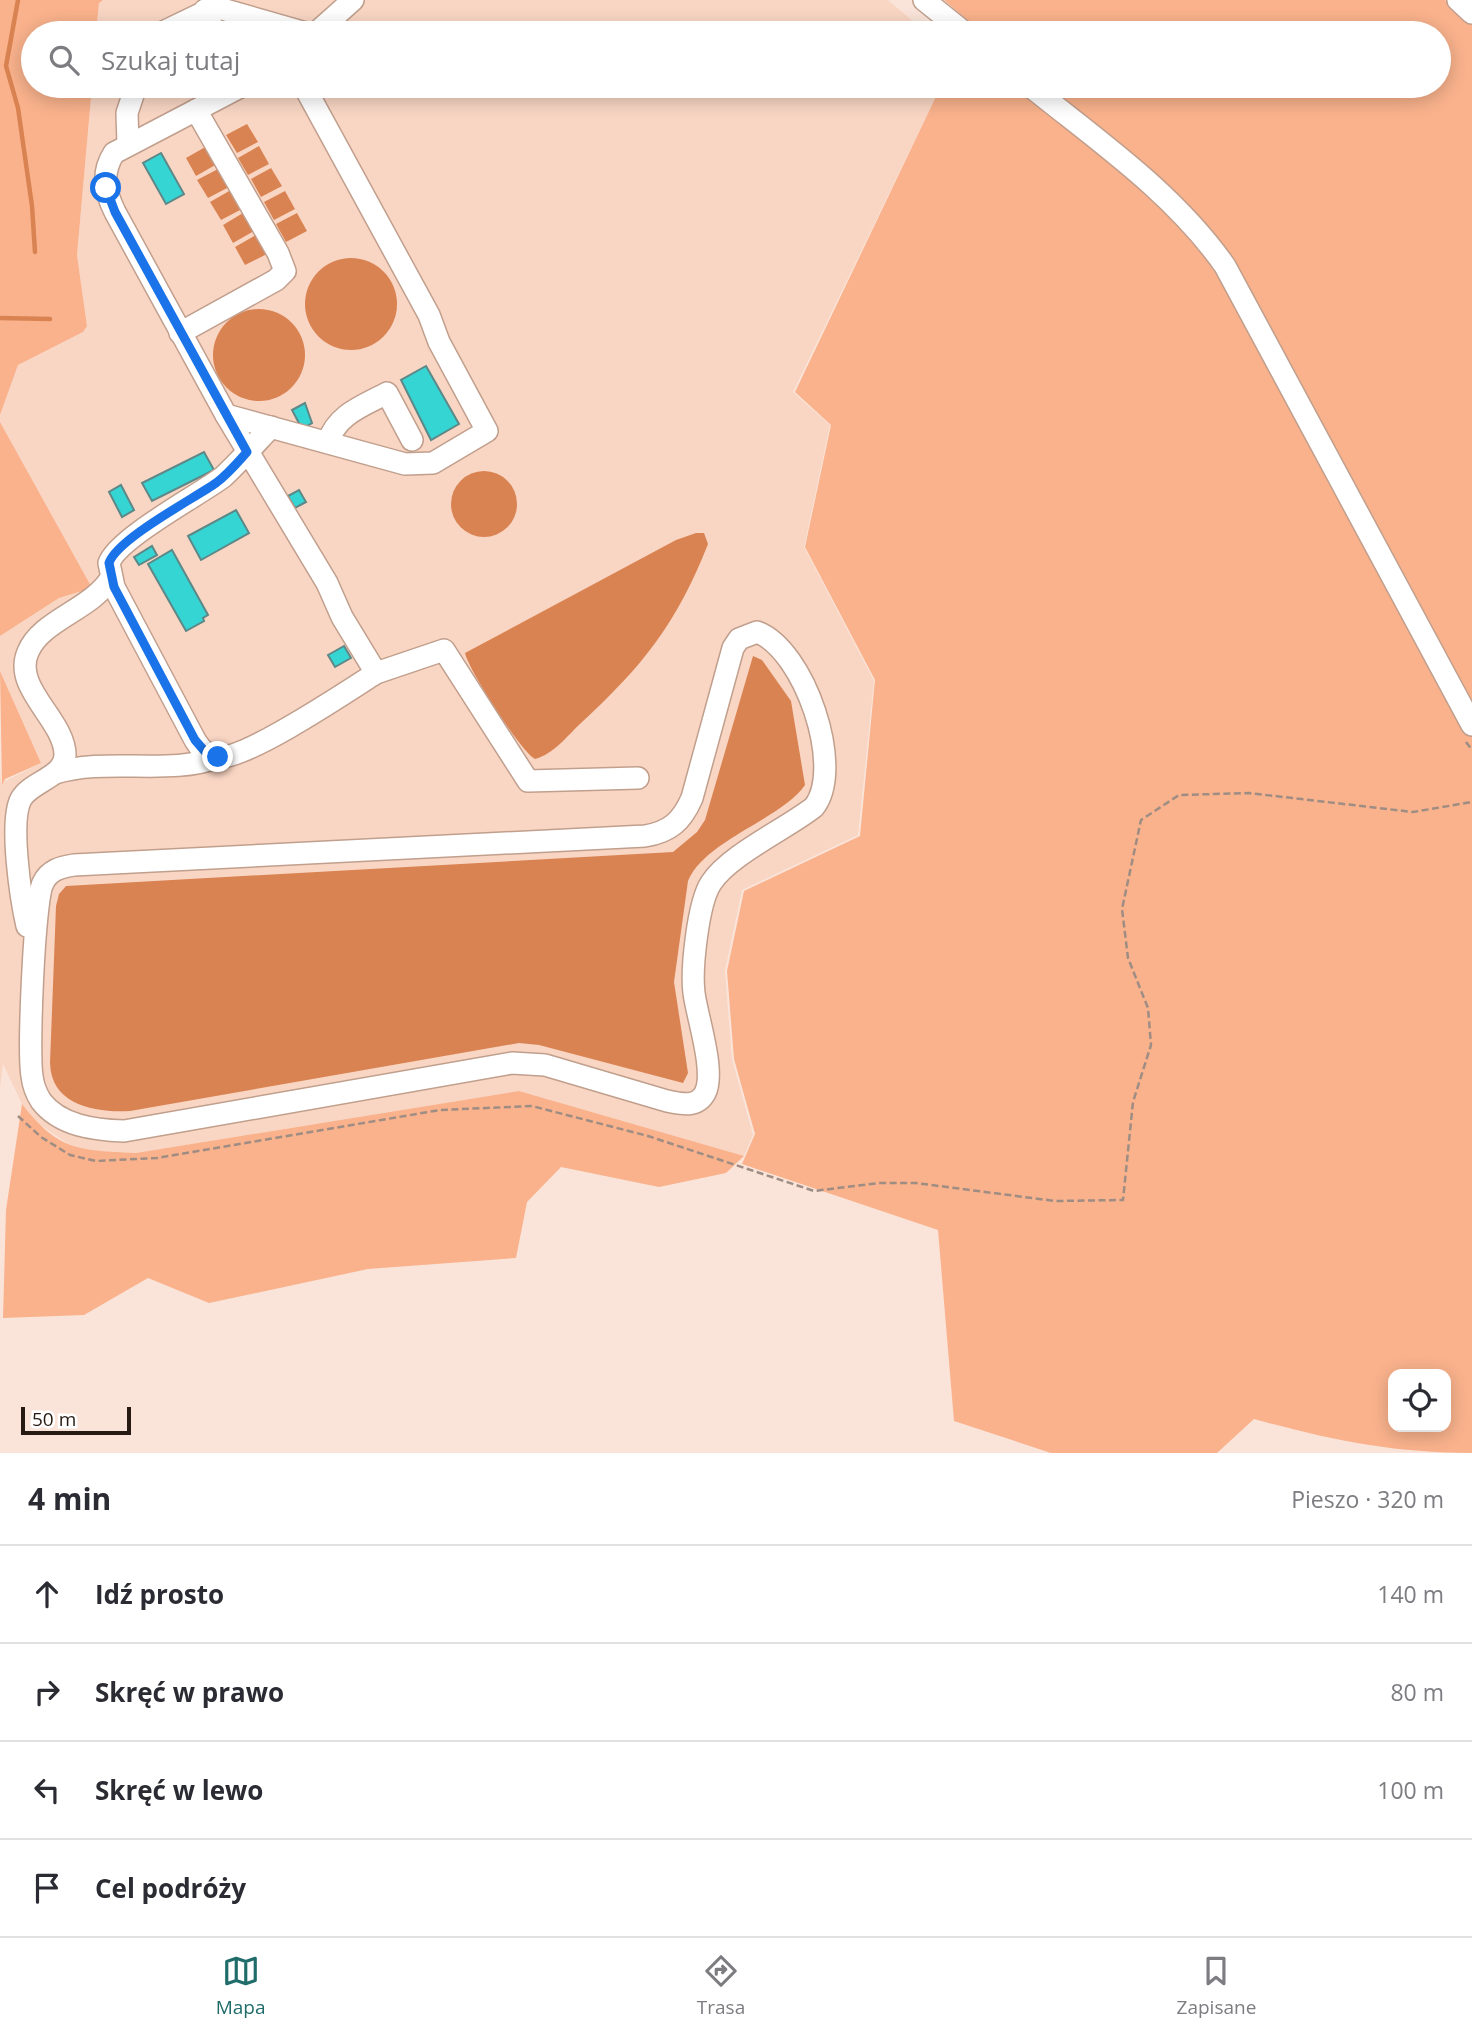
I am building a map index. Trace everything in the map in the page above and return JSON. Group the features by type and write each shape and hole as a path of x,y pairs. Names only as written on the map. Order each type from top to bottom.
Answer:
{"street":[{"path":"329,21 353,0"},
{"path":"924,0 950,21"},
{"path":"1458,0 1472,13"},
{"path":"184,21 205,10 225,8 267,21"},
{"path":"205,10 210,21"},
{"path":"128,144 127,113 132,98"},
{"path":"219,98 128,144 109,161 105,180 108,195 226,415 316,563 342,617 376,674"},
{"path":"226,415 405,464 424,465 444,458 487,431 439,342 429,315 311,98"},
{"path":"1045,98 1171,202 1200,230 1225,266 1468,731"},
{"path":"180,332 276,280 285,271 253,206 196,110"},
{"path":"328,442 334,427 344,416 387,393 412,440"},
{"path":"271,427 214,484 168,511 116,550 109,563 111,578 195,740 208,755 230,757 376,674 444,650 528,781 638,778"},
{"path":"36,943 39,892 48,875 64,867 656,834 675,825 688,808 730,658 739,639 757,632 766,635 803,679 812,698 825,768 820,798 804,815 730,865 712,882 705,899 693,979 708,1082 699,1101 690,1104 667,1101 529,1062 143,1129 104,1130 85,1127 53,1113 34,1088 31,1073 36,943 30,934 24,908 16,816 26,792 55,773 63,762 63,746 32,685 26,658 29,649 42,634 93,599 111,578"},
{"path":"55,773 97,764 187,764 218,757"}],"path":[{"path":"1468,731 1472,750"},
{"path":"18,1116 41,1137 70,1155 96,1161 157,1158 440,1110 532,1106 648,1136 814,1191 879,1183 916,1183 1055,1201 1123,1200 1133,1102 1151,1045 1148,1008 1128,958 1122,909 1141,820 1179,795 1249,793 1413,812 1472,802"}],"shaded area":[{"path":"0,0 103,0 99,3 97,21 21,21 21,98 91,98 77,255 87,326 83,332 18,365 0,415"},
{"path":"888,0 913,21 97,21 99,2"},
{"path":"944,0 1445,0 1472,23 1472,1453 1415,1451 1362,1444 1254,1419 1217,1453 1051,1453 954,1421 938,1230 742,1164 755,1134 734,1059 727,971 744,891 860,836 875,680 805,547 831,425 795,392 935,98 1451,98 1451,21 968,21"},
{"path":"91,98 935,98 793,392 830,425 804,547 874,681 858,835 742,890 725,971 732,1059 753,1135 744,1156 519,1091 136,1153 77,1150 36,1122 22,1104 3,1064 0,1088 0,768 1,783 41,763 0,671 0,636 59,598 91,588 0,422 0,415 18,365 83,332 87,326 77,255"},
{"path":"247,124 258,142 237,153 226,135"},
{"path":"207,146 217,164 196,176 186,158"},
{"path":"259,146 269,164 248,175 238,158"},
{"path":"271,168 282,186 261,197 251,179"},
{"path":"218,169 229,187 208,198 197,180"},
{"path":"231,190 242,209 221,220 210,202"},
{"path":"285,191 295,209 274,220 264,202"},
{"path":"243,213 254,231 233,243 223,225"},
{"path":"297,213 307,231 286,242 276,224"},
{"path":"256,235 267,254 245,265 235,247"},
{"path":"351,258 369,262 384,271 393,286 397,304 393,322 384,337 369,346 351,350 333,346 318,337 309,322 305,304 309,286 318,271 333,262"},
{"path":"259,309 277,313 292,322 301,337 305,355 301,373 292,388 277,397 259,401 241,397 226,388 217,373 213,355 217,337 226,322 241,313"},
{"path":"0,422 92,588 59,598 0,636"},
{"path":"484,471 497,474 507,481 514,491 517,504 514,517 507,527 497,534 484,537 471,534 461,527 454,517 451,504 454,491 461,481 471,474"},
{"path":"704,533 708,544 684,597 656,642 623,682 565,739 542,757 535,759 519,742 496,709 465,653 676,540"},
{"path":"753,656 762,660 791,701 805,785 779,809 710,853 697,866 688,881 674,982 688,1073 683,1083 539,1045 519,1043 130,1111 103,1110 77,1104 58,1088 52,1077 50,1063 56,906 59,894 66,886 673,852 697,832 705,820"},
{"path":"0,671 41,763 5,779 2,785"},
{"path":"519,1091 744,1156 726,1173 659,1187 561,1167 527,1202 516,1258 368,1269 209,1303 148,1278 84,1315 3,1318 6,1210 22,1104 35,1120 60,1140 85,1149 136,1153"}],"building":[{"path":"161,153 184,194 166,204 143,163"},
{"path":"426,366 459,424 431,440 401,380"},
{"path":"305,403 312,423 302,429 292,410"},
{"path":"204,452 214,470 152,501 142,483"},
{"path":"121,485 134,510 122,517 109,492"},
{"path":"299,490 306,502 295,508 288,496"},
{"path":"236,510 249,533 201,560 188,536"},
{"path":"152,546 157,555 139,565 134,557"},
{"path":"172,550 208,615 203,618 204,621 186,631 148,564"},
{"path":"344,646 351,658 335,667 328,655"}],"waterway":[{"path":"18,0 6,66 18,108 32,206 35,252"},
{"path":"0,318 50,319"}],"route":[{"path":"106,188 115,212 247,452 214,484 168,511 152,526 116,550 109,563 114,587 195,740 208,755 218,757"}]}
